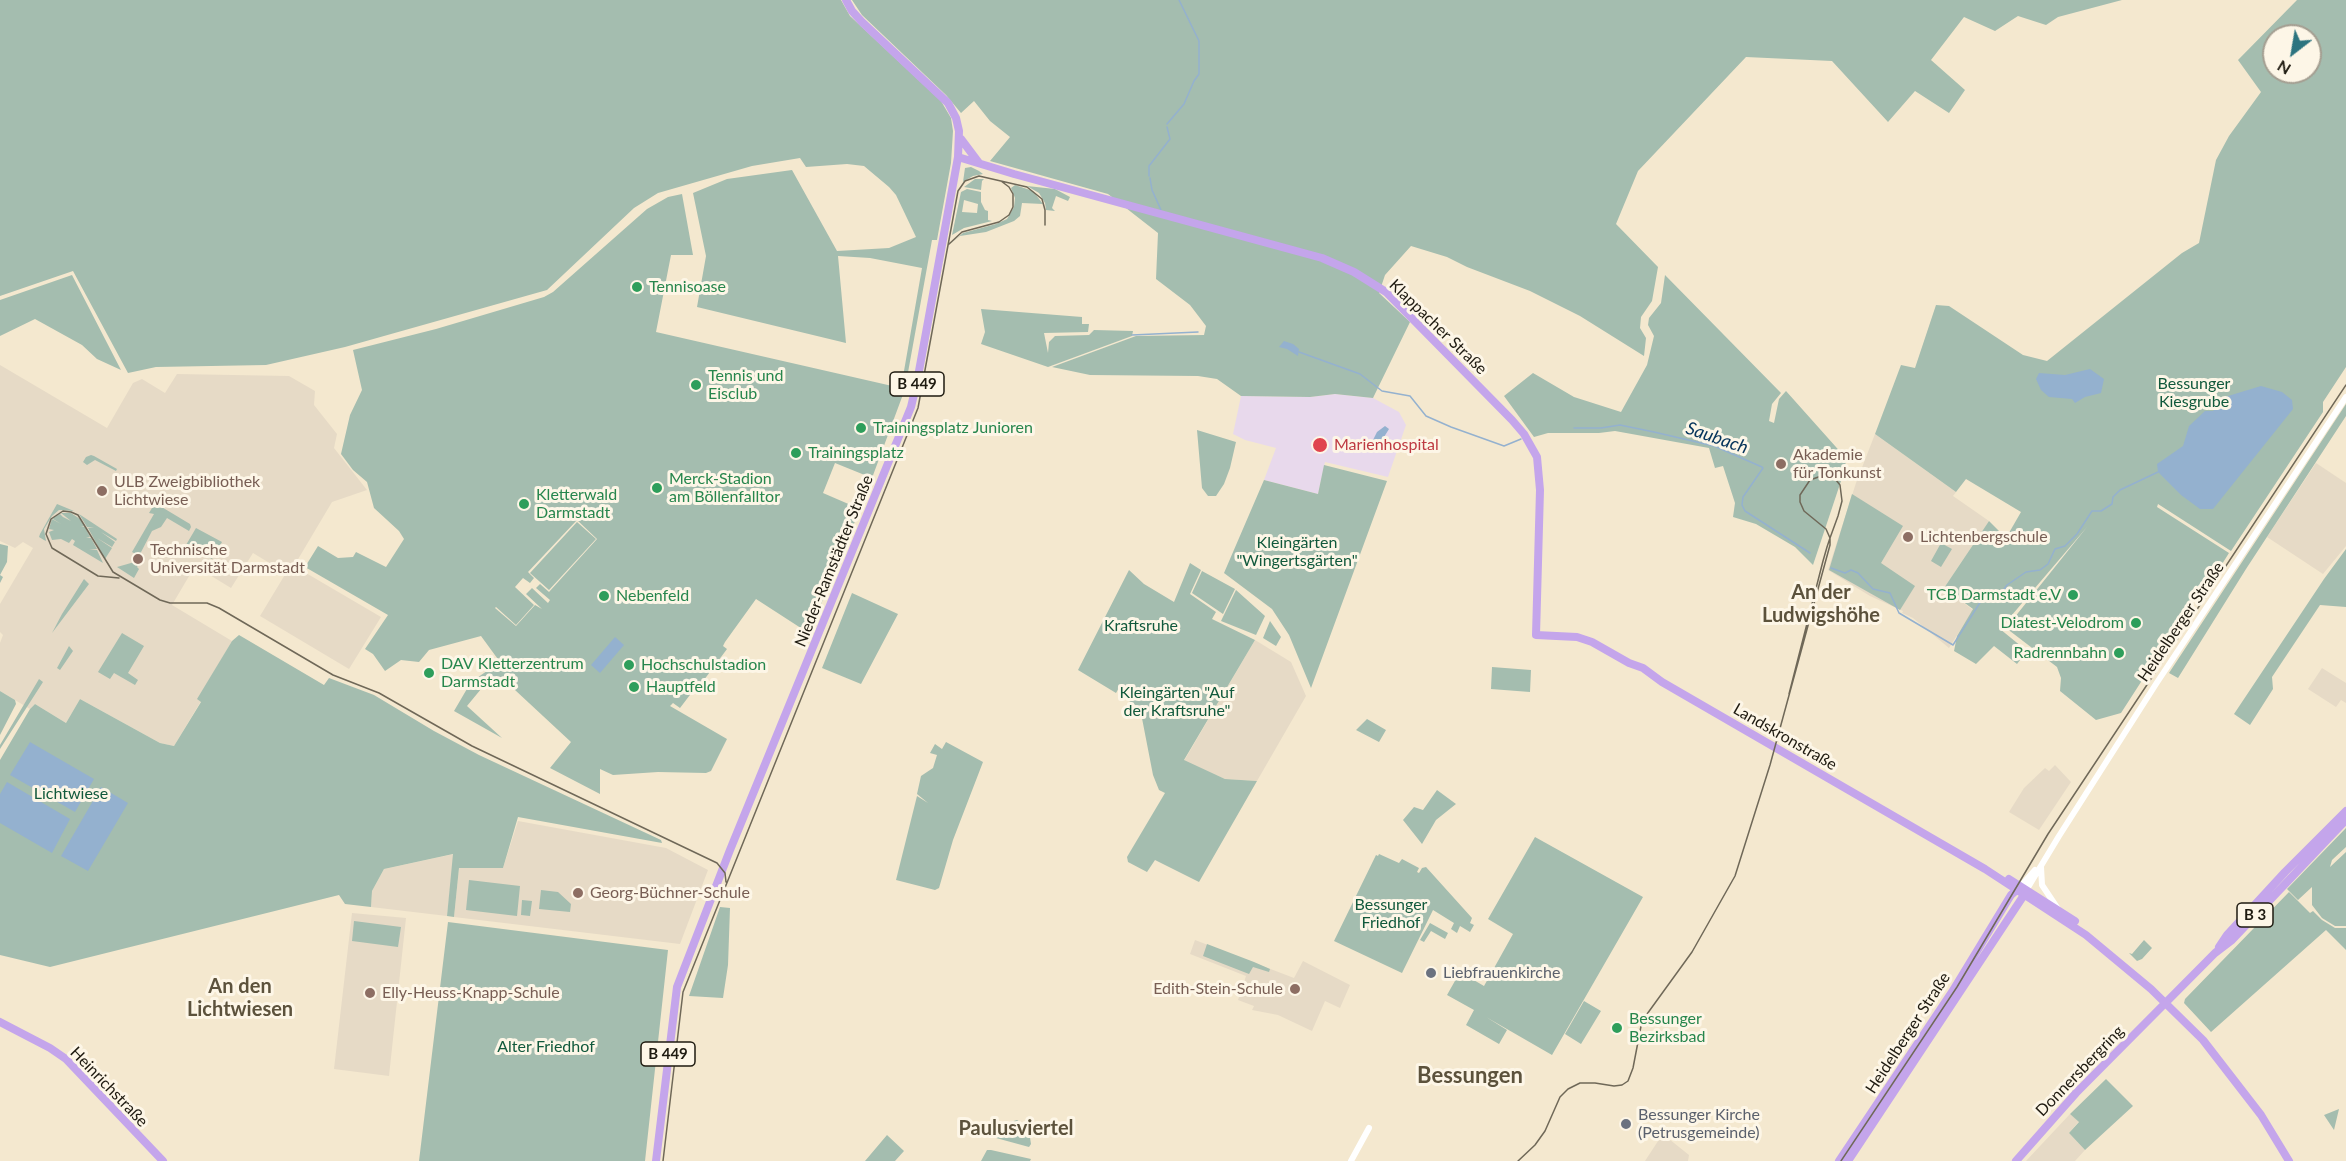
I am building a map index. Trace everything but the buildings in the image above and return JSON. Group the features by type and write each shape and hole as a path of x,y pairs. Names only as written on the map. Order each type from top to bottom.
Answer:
{"main road":[{"name":"Nieder-Ramstädter Straße","path":"656,1161 677,987 730,850 910,407 917,382 958,157 960,137 956,118 945,99 862,22 846,0"},
{"path":"960,137 973,157 982,165"},
{"name":"Klappacher Straße","path":"958,157 1322,258 1354,272 1388,294 1512,420 1524,434 1537,457 1540,490 1536,635"},
{"name":"Landskronstraße","path":"1536,635 1578,637 1592,642 1629,663 1639,672 1662,682 2022,890"},
{"name":"B 3","path":"2215,953 2227,935 2346,811"},
{"name":"B 3","path":"2168,1001 2215,953 2232,940 2346,820"},
{"path":"2022,890 2058,910 2112,949 2206,1037 2265,1112 2294,1161"},
{"path":"2022,890 2110,953 2168,1001 2232,1076 2261,1115 2289,1161"},
{"name":"Heidelberger Straße","path":"1839,1161 1952,992 2011,895 2022,890"},
{"name":"Heidelberger Straße","path":"1848,1161 2022,890"},
{"name":"Donnersbergring","path":"2016,1161 2068,1101 2168,1001"},
{"name":"Heinrichstraße","path":"0,1022 66,1059 163,1161"}],"street":[{"name":"Heidelberger Straße","path":"2022,890 2346,397"},
{"path":"2041,863 2042,885 2058,910"},
{"path":"1351,1161 1369,1128"}],"shaded area":[{"name":"Technische Universität Darmstadt","path":"0,365 107,428 133,383 142,379 165,393 177,374 289,376 315,391 314,405 337,434 334,448 367,490 332,502 294,566 381,617 349,669 260,616 286,573 253,553 231,588 195,566 172,605 232,641 198,699 201,701 174,746 160,743 80,699 66,723 35,704 30,709 0,691 0,643 3,635 0,632 0,604 33,548 23,542 15,548 0,541"},
{"name":"Marienhospital","path":"1335,394 1373,398 1399,412 1406,425 1388,477 1325,462 1318,494 1264,480 1276,448 1245,440 1233,434 1241,396 1310,397"},
{"name":"Lichtenbergschule","path":"1875,434 1956,492 1953,496 1989,521 1944,588 1973,610 1949,648 1913,618 1902,613 1903,611 1870,596 1828,570 1856,483"},
{"path":"2316,463 2346,483 2346,546 2323,574 2267,537"},
{"path":"1255,640 1291,662 1306,696 1257,781 1225,779 1184,761"},
{"path":"2322,668 2346,683 2346,703 2341,700 2336,707 2308,689"},
{"path":"2055,765 2071,782 2039,830 2009,812 2024,788 2045,768 2049,771"},
{"name":"Georg-Büchner-Schule","path":"518,821 666,848 708,870 680,944 454,917 459,868 503,868"},
{"path":"454,854 447,916 371,907 372,891 384,869"},
{"name":"Elly-Heuss-Knapp-Schule","path":"352,913 406,918 389,1076 334,1069"},
{"name":"Edith-Stein-Schule","path":"1195,940 1294,978 1303,961 1350,985 1340,1008 1325,1001 1312,1031 1278,1015 1252,1010 1254,1006 1238,1000 1246,976 1190,954"},
{"path":"2070,1114 2079,1121 2069,1133 2085,1150 2075,1161 2026,1161"},
{"path":"1662,1135 1689,1155 1688,1161 1645,1161"}],"green space":[{"path":"0,0 841,0 850,16 941,101 951,118 953,131 951,163 937,240 932,240 905,389 872,478 835,463 823,493 860,509 813,624 807,632 756,599 725,642 723,646 727,649 698,688 696,687 680,708 673,703 670,706 727,739 711,771 613,775 600,769 600,794 550,768 571,742 501,677 486,683 467,706 502,738 454,711 471,682 500,662 481,636 429,650 419,662 401,660 385,671 373,654 365,649 388,615 305,567 318,546 338,558 353,557 356,552 386,567 404,539 399,531 374,508 367,482 353,470 341,454 350,415 362,390 353,350 436,329 544,297 553,292 647,209 668,197 682,194 693,255 671,255 656,332 901,388 922,268 870,258 838,256 846,343 697,307 706,256 693,193 727,179 792,170 837,251 889,248 916,237 896,195 864,166 847,164 806,167 800,158 752,166 658,193 634,208 547,290 345,347 266,365 156,367 128,373 73,271 0,296","holes":["577,520 597,539 549,592 540,584 536,588 550,600 548,603 532,588 526,594 542,609 535,605 516,626 495,608 516,625 534,605 515,587 523,578 530,583 534,578 528,572"]},
{"path":"852,0 2122,0 2058,17 2046,25 2018,16 1995,31 1964,17 1931,60 1965,90 1949,113 1915,91 1888,122 1832,61 1746,57 1638,171 1616,224 1658,267 1652,301 1641,317 1640,328 1646,338 1644,356 1580,316 1530,291 1447,257 1411,246 1385,275 1379,293 1410,322 1373,398 1335,394 1310,397 1241,396 1217,379 1198,376 1090,375 1052,367 1136,336 1204,335 1206,326 1190,305 1156,279 1158,233 1108,194 990,161 1010,137 990,121 974,101 961,113 946,95 862,15"},
{"name":"Bessunger Kiesgrube","path":"2297,0 2346,0 2346,367 2323,402 2323,412 2231,551 2158,504 2157,507 2229,553 2212,580 2208,578 2121,713 2096,720 2060,691 2061,678 2057,667 2006,628 2087,527 2000,629 2027,651 2017,664 1994,646 1976,664 1954,651 1957,636 1973,609 1944,588 1989,521 2006,538 2021,512 1966,479 1956,492 1875,434 1901,365 1915,368 1936,305 1949,306 2023,355 2047,361 2182,253 2199,243 2216,160 2229,136 2261,92 2238,60 2262,36 2262,84 2322,84 2322,24 2273,24"},
{"path":"971,167 983,174 973,176 963,182 965,168"},
{"path":"975,179 984,179 981,190 964,187"},
{"path":"1015,185 1033,191 1043,204 1022,203 1020,216 1014,221 986,232 960,236 950,244 963,233 1007,219 1014,207 1015,198 1011,188"},
{"path":"1027,186 1055,189 1070,197 1068,201 1056,196 1052,208 1055,211 1046,210 1039,193"},
{"path":"967,189 981,192 981,202 988,211 988,220 992,221 964,228 952,235 961,192","holes":["964,200 978,204 977,213 962,212"]},
{"path":"72,275 121,370 97,359 82,345 35,319 0,336 0,300"},
{"path":"1665,275 1781,393 1772,404 1769,421 1774,423 1779,399 1786,391 1844,456 1846,466 1813,565 1795,547 1756,524 1733,517 1735,503 1723,466 1715,468 1709,448 1615,431 1548,433 1534,437 1504,396 1533,373 1574,397 1621,412 1647,365 1654,336 1648,325 1649,318 1661,303"},
{"path":"981,309 1082,317 1082,324 1089,324 1088,332 1044,333 1048,353 1049,342 1055,336 1089,335 1094,330 1133,331 1132,336 1048,367 981,344 985,332"},
{"path":"2346,404 2346,416 2178,678 2169,673"},
{"path":"1197,430 1236,442 1230,468 1216,496 1208,496 1202,488"},
{"path":"91,455 117,469 116,471 95,460 87,465 83,462"},
{"name":"Kleingärten \"Wingertsgärten\"","path":"1324,465 1387,481 1311,688 1289,635 1272,609 1224,573 1264,480 1318,494"},
{"path":"1852,494 1903,526 1881,563 1915,586 1900,610 1829,570"},
{"path":"155,503 190,524 191,527 189,531 167,518 161,527 152,531 139,556 132,552 154,514 149,513"},
{"path":"57,504 74,511 59,510 52,516 44,529 46,541 39,537"},
{"path":"61,513 71,513 80,519 84,526 81,526 85,527 90,537 86,538 91,538 97,549 89,550 97,550 103,563 73,545 75,541 72,539 69,543 61,539 52,540 49,532 54,530 49,529 52,519 61,524 53,519 54,517 60,514 71,521"},
{"path":"79,514 117,539 116,541 101,532 115,542 112,547 97,538 112,548 105,559 88,528 94,528 87,527"},
{"path":"577,522 596,539 549,590 530,573"},
{"path":"196,528 222,542 212,559 186,545"},
{"path":"1941,543 1952,549 1941,567 1931,561"},
{"path":"0,544 8,546 7,562 0,575"},
{"path":"2346,549 2346,607 2320,605 2272,677 2273,689 2250,725 2234,714"},
{"path":"140,562 137,567 139,569 134,578 117,567"},
{"path":"1190,563 1201,570 1190,594 1216,612 1212,619 1255,640 1184,760 1225,779 1257,781 1199,882 1155,860 1147,872 1128,862 1127,857 1165,793 1159,790 1153,775 1140,708 1123,697 1127,690 1120,686 1116,693 1078,670 1129,570 1144,584 1174,602"},
{"path":"1202,571 1235,589 1223,614 1192,593"},
{"path":"84,579 89,584 52,633 62,614"},
{"path":"1236,590 1265,616 1256,635 1221,621"},
{"path":"852,593 898,614 861,684 822,668"},
{"path":"1270,621 1281,637 1276,646 1263,638"},
{"path":"122,633 144,646 128,673 138,680 135,685 114,673 110,679 98,672"},
{"name":"Lichtwiese","path":"239,635 324,685 329,678 374,695 479,755 661,840 662,843 518,817 503,868 459,868 454,917 447,916 453,854 384,869 372,891 371,907 345,904 339,895 50,967 0,955 0,760 30,709 35,704 66,723 80,699 160,743 174,746 201,702 197,699 232,641"},
{"path":"69,646 73,651 60,670 57,668"},
{"path":"1492,667 1531,670 1530,692 1491,689"},
{"path":"39,679 43,682 0,749 0,745"},
{"path":"0,691 15,700 16,704 0,735"},
{"path":"1367,719 1386,730 1379,742 1356,730"},
{"path":"946,742 983,762 953,840 939,888 935,890 896,880 917,796 928,803 917,794 921,776 933,768 937,755 930,753 935,744 942,749"},
{"path":"1437,790 1456,804 1436,820 1422,844 1403,820 1414,807 1423,810"},
{"path":"2346,828 2346,847 2332,860 2330,867 2346,852 2346,926 2335,926 2322,918 2312,905 2312,887 2298,900 2287,889"},
{"path":"1535,837 1643,897 1552,1055 1486,1017 1507,1030 1499,1044 1466,1025 1474,1010 1447,995 1460,972 1484,986 1513,934 1488,919"},
{"name":"Bessunger Friedhof","path":"1379,854 1399,863 1402,859 1419,868 1417,872 1419,873 1422,868 1426,867 1472,918 1470,923 1474,925 1470,932 1460,926 1457,933 1451,929 1454,923 1433,910 1402,973 1334,941 1376,855"},
{"path":"469,880 520,886 517,916 466,910"},
{"path":"541,890 558,892 571,904 570,912 539,909"},
{"path":"2289,892 2310,913 2313,911 2335,928 2346,928 2346,950 2326,930 2211,1032 2184,1003 2185,999"},
{"path":"522,900 532,901 530,916 521,915"},
{"path":"720,907 730,908 728,965 723,998 689,996"},
{"path":"354,921 401,927 398,947 352,941"},
{"name":"Alter Friedhof","path":"448,922 668,950 645,1161 419,1161"},
{"path":"1430,923 1448,933 1445,939 1431,931 1424,942 1420,940"},
{"path":"2144,940 2152,948 2137,961 2129,953 2132,954"},
{"path":"1207,944 1270,969 1269,972 1253,967 1249,974 1203,956"},
{"path":"1584,1001 1601,1011 1581,1044 1565,1034"},
{"path":"2106,1079 2133,1106 2085,1150 2069,1133 2079,1122 2070,1114"},
{"path":"2339,1109 2334,1130 2324,1115"},
{"path":"1017,1120 1029,1131 1031,1144 1029,1147 996,1138 1007,1123"},
{"path":"887,1135 904,1151 895,1161 865,1161"},
{"path":"987,1150 1031,1159 1030,1161 981,1161"}],"water":[{"path":"1284,341 1299,349 1298,356 1279,347"},
{"path":"2090,369 2104,379 2101,393 2085,397 2075,403 2072,399 2049,397 2041,390 2036,379 2039,373 2065,375"},
{"path":"2261,386 2282,392 2292,400 2293,409 2213,509 2200,509 2181,495 2158,472 2157,464 2183,446 2189,426 2205,411 2213,411 2228,396"},
{"path":"1385,426 1389,429 1384,437 1385,443 1382,447 1376,447 1373,440 1377,432"},
{"path":"615,637 624,645 600,673 591,665"},
{"path":"30,742 94,779 75,812 10,775"},
{"path":"7,782 70,819 52,853 0,823 0,794"},
{"path":"101,787 128,803 88,871 61,856"}],"waterway":[{"path":"1167,124 1184,104 1199,74 1199,41 1179,0"},
{"path":"1149,176 1149,166 1170,139 1167,127"},
{"path":"1150,178 1152,190 1161,210"},
{"path":"1132,335 1198,332"},
{"name":"Saubach","path":"1299,352 1360,374 1382,391 1410,396 1426,416 1451,427 1504,446 1521,439"},
{"name":"Saubach","path":"1574,428 1620,425 1654,432 1714,446 1762,467 1743,497 1742,505 1745,511 1810,553"},
{"name":"Saubach","path":"1831,568 1845,573 1851,570 1858,573 1873,589 1890,593 1899,613 1953,645 1981,601 1989,595 2002,592 2007,585 2026,572 2040,570 2048,564 2055,549 2065,546 2077,534 2092,511 2101,511 2112,504 2113,497 2120,490 2158,472"}],"tram line":[{"path":"663,1161 683,992 918,408 958,191 965,181 979,176 1027,187 1042,199 1045,225"},
{"path":"948,245 962,232 999,222 1009,215 1013,207 1013,194 1009,187 1001,181"},
{"path":"1841,1161 1957,987 2048,834 2346,385"},
{"path":"1518,1161 1535,1145 1545,1131 1560,1097 1568,1089 1580,1083 1614,1086 1628,1081 1633,1068 1642,1021 1692,952 1735,876 1770,765 1830,545 1830,538 1826,529 1804,511 1800,502 1800,495 1810,480 1824,475 1836,480 1840,485 1842,501 1838,516 1830,538 1823,561 1789,694"},
{"path":"119,578 98,576 52,548 46,534 51,519 63,511 78,515 113,572 160,600 170,603 207,603 219,608 333,675 379,693 472,746 717,863 725,873 726,882"}],"place":[{"name":"Tennisoase","path":"637,287"},
{"name":"Tennis und Eisclub","path":"696,385"},
{"name":"Trainingsplatz Junioren","path":"861,428"},
{"name":"Marienhospital","path":"1320,445"},
{"name":"Trainingsplatz","path":"796,453"},
{"name":"Akademie für Tonkunst","path":"1781,464"},
{"name":"Merck-Stadion am Böllenfalltor","path":"657,488"},
{"name":"ULB Zweigbibliothek Lichtwiese","path":"102,491"},
{"name":"Kletterwald Darmstadt","path":"524,504"},
{"name":"Lichtenbergschule","path":"1908,537"},
{"name":"Technische Universität Darmstadt","path":"138,559"},
{"name":"TCB Darmstadt e.V","path":"2073,595"},
{"name":"Nebenfeld","path":"604,596"},
{"name":"Diatest-Velodrom","path":"2136,623"},
{"name":"Radrennbahn","path":"2119,653"},
{"name":"Hochschulstadion","path":"629,665"},
{"name":"DAV Kletterzentrum Darmstadt","path":"429,673"},
{"name":"Hauptfeld","path":"634,687"},
{"name":"Georg-Büchner-Schule","path":"578,893"},
{"name":"Liebfrauenkirche","path":"1431,973"},
{"name":"Edith-Stein-Schule","path":"1295,989"},
{"name":"Elly-Heuss-Knapp-Schule","path":"370,993"},
{"name":"Bessunger Bezirksbad","path":"1617,1028"},
{"name":"Bessunger Kirche (Petrusgemeinde)","path":"1626,1124"}],"district":[{"name":"An der Ludwigshöhe","path":"1821,604"},
{"name":"An den Lichtwiesen","path":"240,998"},
{"name":"Bessungen","path":"1470,1076"},
{"name":"Paulusviertel","path":"1016,1129"}],"park label":[{"name":"Kraftsruhe","path":"1141,626"},
{"name":"Kleingärten \"Auf der Kraftsruhe\"","path":"1177,702"}]}
